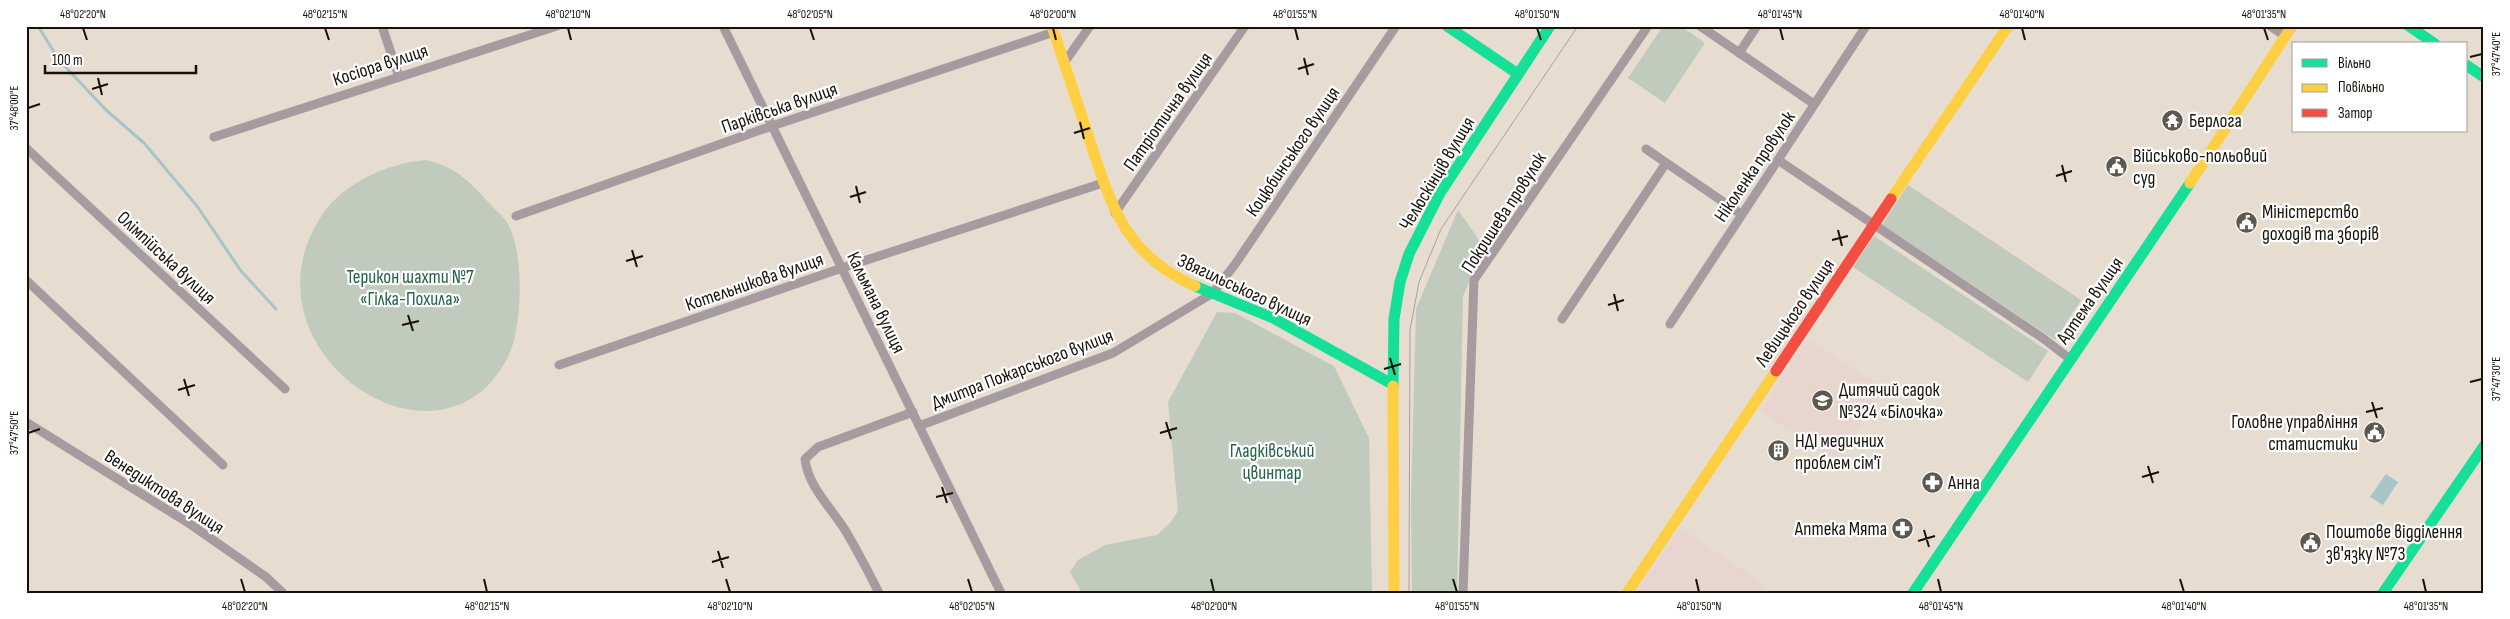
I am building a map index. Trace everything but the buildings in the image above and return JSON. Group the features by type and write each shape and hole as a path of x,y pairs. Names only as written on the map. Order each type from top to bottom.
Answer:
{"main road":[{"path":"1447,26 1518,74"},
{"name":"Челюскінців вулиця","path":"1394,593 1392,384 1394,318 1400,282 1409,254 1440,193 1550,26"},
{"name":"Левицького вулиця","path":"1627,593 2008,26"},
{"name":"Артема вулиця","path":"1913,593 2179,200 2292,26"},
{"path":"2409,26 2432,42"},
{"name":"Звягильського вулиця","path":"1053,29 1103,183 1115,213 1128,235 1142,252 1166,272 1184,283 1257,310 1392,384"},
{"path":"2468,66 2484,78"},
{"path":"2383,593 2484,446"}],"street":[{"path":"382,26 399,77"},
{"name":"Косіора вулиця","path":"214,137 557,26"},
{"name":"Кальмана вулиця","path":"723,26 1001,593"},
{"path":"1064,63 1090,26"},
{"name":"Патріотична вулиця","path":"1115,213 1245,26"},
{"name":"Коцюбинського вулиця","path":"1213,293 1236,263 1396,26"},
{"name":"Покришева провулок","path":"1463,593 1474,280 1648,26"},
{"path":"1700,26 1814,104"},
{"path":"1739,53 1757,26"},
{"name":"Ніколенка провулок","path":"1670,324 1866,26"},
{"path":"2270,26 2285,36"},
{"name":"Парківська вулиця","path":"516,216 1053,29"},
{"name":"Олімпійська вулиця","path":"26,148 285,389"},
{"path":"1646,149 1741,214"},
{"path":"1778,160 2044,339 2070,359"},
{"path":"1562,319 1666,163"},
{"name":"Котельникова вулиця","path":"559,365 842,268 1103,183"},
{"path":"26,280 223,465"},
{"name":"Дмитра Пожарського вулиця","path":"919,426 1113,353 1213,293"},
{"name":"Дмитра Пожарського вулиця","path":"879,593 848,534 823,499 806,470 805,458 818,448 913,412"},
{"name":"Венедиктова вулиця","path":"26,422 190,524 266,577 283,593"}],"shaded area":[{"name":"Дитячий садок №324 «Білочка»","path":"1808,338 1885,389 1836,462 1760,411"},
{"path":"1680,527 1765,585 1759,593 1635,593"}],"green space":[{"path":"1663,26 1681,26 1705,43 1665,103 1628,78"},
{"name":"Терикон шахти №7 «Гілка-Похила»","path":"426,160 455,171 462,176 506,221 516,250 520,288 517,327 508,357 477,395 438,410 396,406 356,386 324,354 304,313 302,265 322,215 331,203 342,193 368,176 397,165"},
{"path":"1908,185 2081,300 2055,340 1882,225"},
{"path":"1458,210 1484,247 1463,296 1457,593 1412,593 1411,500 1416,309"},
{"path":"1874,236 2048,351 2028,382 1853,267"},
{"name":"Гладківський цвинтар","path":"1217,312 1235,313 1334,366 1369,438 1372,591 1369,593 1082,593 1070,572 1078,560 1105,545 1157,535 1171,522 1178,511 1168,402"}],"water":[{"path":"2386,474 2398,482 2383,505 2370,497"}],"waterway":[{"path":"38,26 59,60 106,110 144,143 197,206 241,271 276,309"}],"tram line":[{"path":"1409,593 1410,330 1419,282 1441,229 1578,26"}],"traffic: fast":[{"path":"1447,26 1518,74"},
{"path":"1393,386 1394,319 1400,282 1409,254 1440,193 1550,26"},
{"path":"2409,26 2432,42"},
{"path":"2468,66 2484,77"},
{"path":"1913,593 2190,183"},
{"path":"1195,286 1273,318 1392,384"},
{"path":"2383,593 2484,446"}],"traffic: slow":[{"path":"1052,26 1104,183 1123,224 1136,243 1151,259 1195,286"},
{"path":"1891,199 2008,26"},
{"path":"2190,183 2292,26"},
{"path":"1627,593 1776,371"},
{"path":"1393,386 1394,593"}],"traffic: jam":[{"path":"1776,371 1891,199"}],"place":[{"name":"Берлога","path":"2173,120"},
{"name":"Військово-польовий суд","path":"2117,166"},
{"name":"Міністерство доходів та зборів","path":"2246,222"},
{"name":"Дитячий садок №324 «Білочка»","path":"1823,400"},
{"name":"Головне управління статистики","path":"2374,432"},
{"name":"НДІ медичних проблем сім'ї","path":"1779,451"},
{"name":"Анна","path":"1932,482"},
{"name":"Аптека Мята","path":"1903,528"},
{"name":"Поштове відділення зв'язку №73","path":"2310,542"}]}
